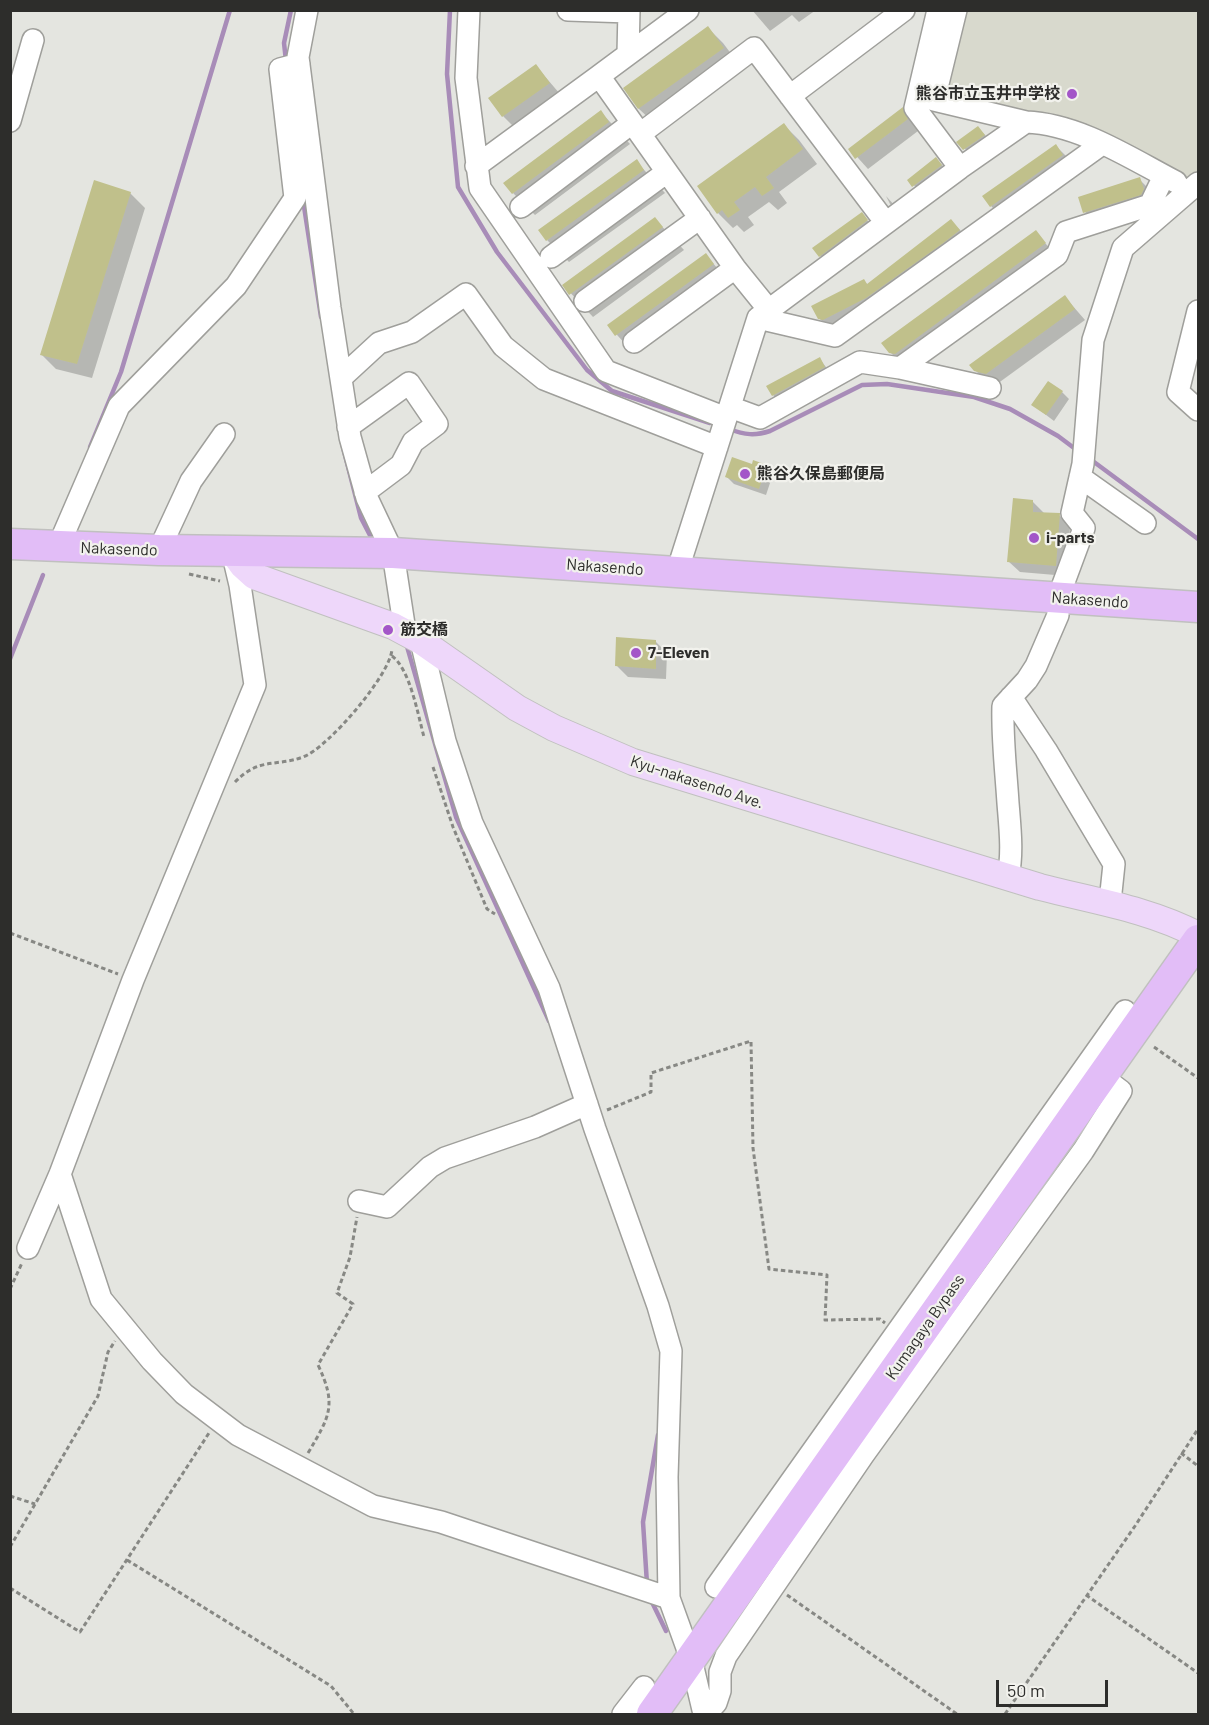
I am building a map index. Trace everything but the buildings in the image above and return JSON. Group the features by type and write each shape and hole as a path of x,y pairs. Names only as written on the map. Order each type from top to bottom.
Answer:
{"highway":[{"name":"Nakasendo","path":"10,544 159,550 393,553 1198,607"},
{"name":"Kumagaya Bypass","path":"648,1701 691,1659 800,1489 1048,1137 1101,1076 1198,940"}],"main road":[{"name":"Kyu-nakasendo Ave.","path":"232,551 254,576 406,633 517,708 554,728 623,758 1008,877 1049,889 1110,902 1182,927 1198,935"}],"street":[{"path":"307,10 298,57 348,427 365,492 393,553 406,633 472,823 549,988 589,1111 658,1306 671,1351 667,1477 669,1598 691,1659 705,1714"},
{"path":"469,10 466,78 480,188 606,371 724,426"},
{"path":"568,10 629,11 628,54"},
{"path":"476,166 688,10"},
{"path":"790,96 904,10"},
{"path":"939,10 915,108 960,168"},
{"path":"956,10 934,100 1067,130 1102,144 1164,176 1196,188"},
{"path":"10,121 33,40"},
{"path":"521,207 754,48 886,223"},
{"path":"58,547 119,406 236,286 295,198 280,69 299,64"},
{"path":"599,76 735,268 764,314 835,336 1102,144"},
{"path":"677,572 724,426 764,314 960,168 1026,122"},
{"path":"551,257 667,172"},
{"path":"900,368 1057,255 1066,232 1150,205 1164,176"},
{"path":"1008,877 1011,861 1003,706 1027,681 1036,666 1058,615 1058,598 1084,528 1072,513 1083,462 1093,340 1123,248 1196,188"},
{"path":"585,301 700,218"},
{"path":"634,342 735,268"},
{"path":"341,378 379,343 411,332 466,294 503,346 544,379 724,426 760,418 860,362 900,368 990,388"},
{"path":"1198,311 1178,392 1198,410"},
{"path":"348,427 409,383 437,424 413,442 401,465 365,492"},
{"path":"159,550 191,481 224,434"},
{"path":"1083,462 1145,523"},
{"path":"28,1248 60,1174 133,980 255,685 240,585 232,551"},
{"path":"1011,698 1047,750 1113,864 1110,902"},
{"path":"716,1587 800,1489 898,1332 1048,1137 1125,1011"},
{"path":"705,1714 716,1703 720,1691 720,1672 726,1656 864,1454 1083,1150 1121,1090 1101,1076"},
{"path":"359,1201 387,1207 430,1167 445,1158 589,1111"},
{"path":"60,1174 101,1299 152,1361 184,1394 238,1435 373,1506 441,1522 669,1598"},
{"path":"623,1714 648,1701"}],"path":[{"path":"230,787 248,770 264,764 303,758 322,746 349,719 380,678 406,633"},
{"path":"10,933 133,980"},
{"path":"589,1111 651,1092 651,1073 751,1041 753,1148 769,1269 827,1275 825,1320 880,1319 898,1332"},
{"path":"1154,1047 1198,1078"},
{"path":"299,1467 323,1428 330,1407 327,1385 318,1365 353,1304 337,1293 350,1257 359,1201"},
{"path":"10,1289 28,1248"},
{"path":"10,1546 98,1396 108,1352 128,1331"},
{"path":"10,1588 80,1632 217,1420"},
{"path":"1005,1714 1198,1429"},
{"path":"1181,1453 1198,1466"},
{"path":"10,1496 36,1504"},
{"path":"127,1560 331,1686 354,1714"},
{"path":"774,1586 957,1714"},
{"path":"1086,1595 1198,1672"}],"shaded area":[{"name":"熊谷市立玉井中学校","path":"962,11 1198,11 1198,174 1187,182 950,97 941,90"}],"waterway":[{"path":"90,447 121,372 230,10"},
{"path":"286,61 284,43 291,10"},
{"path":"450,10 447,74 458,187 497,252 587,370 612,391 710,423"},
{"path":"303,200 321,317"},
{"path":"729,429 740,433 765,433 862,385 887,384 974,397 1010,409 1058,436 1078,451"},
{"path":"342,443 361,518 374,543"},
{"path":"1090,459 1198,539"},
{"path":"10,659 43,575"},
{"path":"406,643 456,817 549,1021"},
{"path":"647,1584 643,1522 658,1435"},
{"path":"650,1598 666,1631"}],"place":[{"name":"熊谷市立玉井中学校","path":"1072,94"},
{"name":"熊谷久保島郵便局","path":"745,474"},
{"name":"i-parts","path":"1034,538"},
{"name":"筋交橋","path":"388,630"},
{"name":"7-Eleven","path":"636,653"}]}
